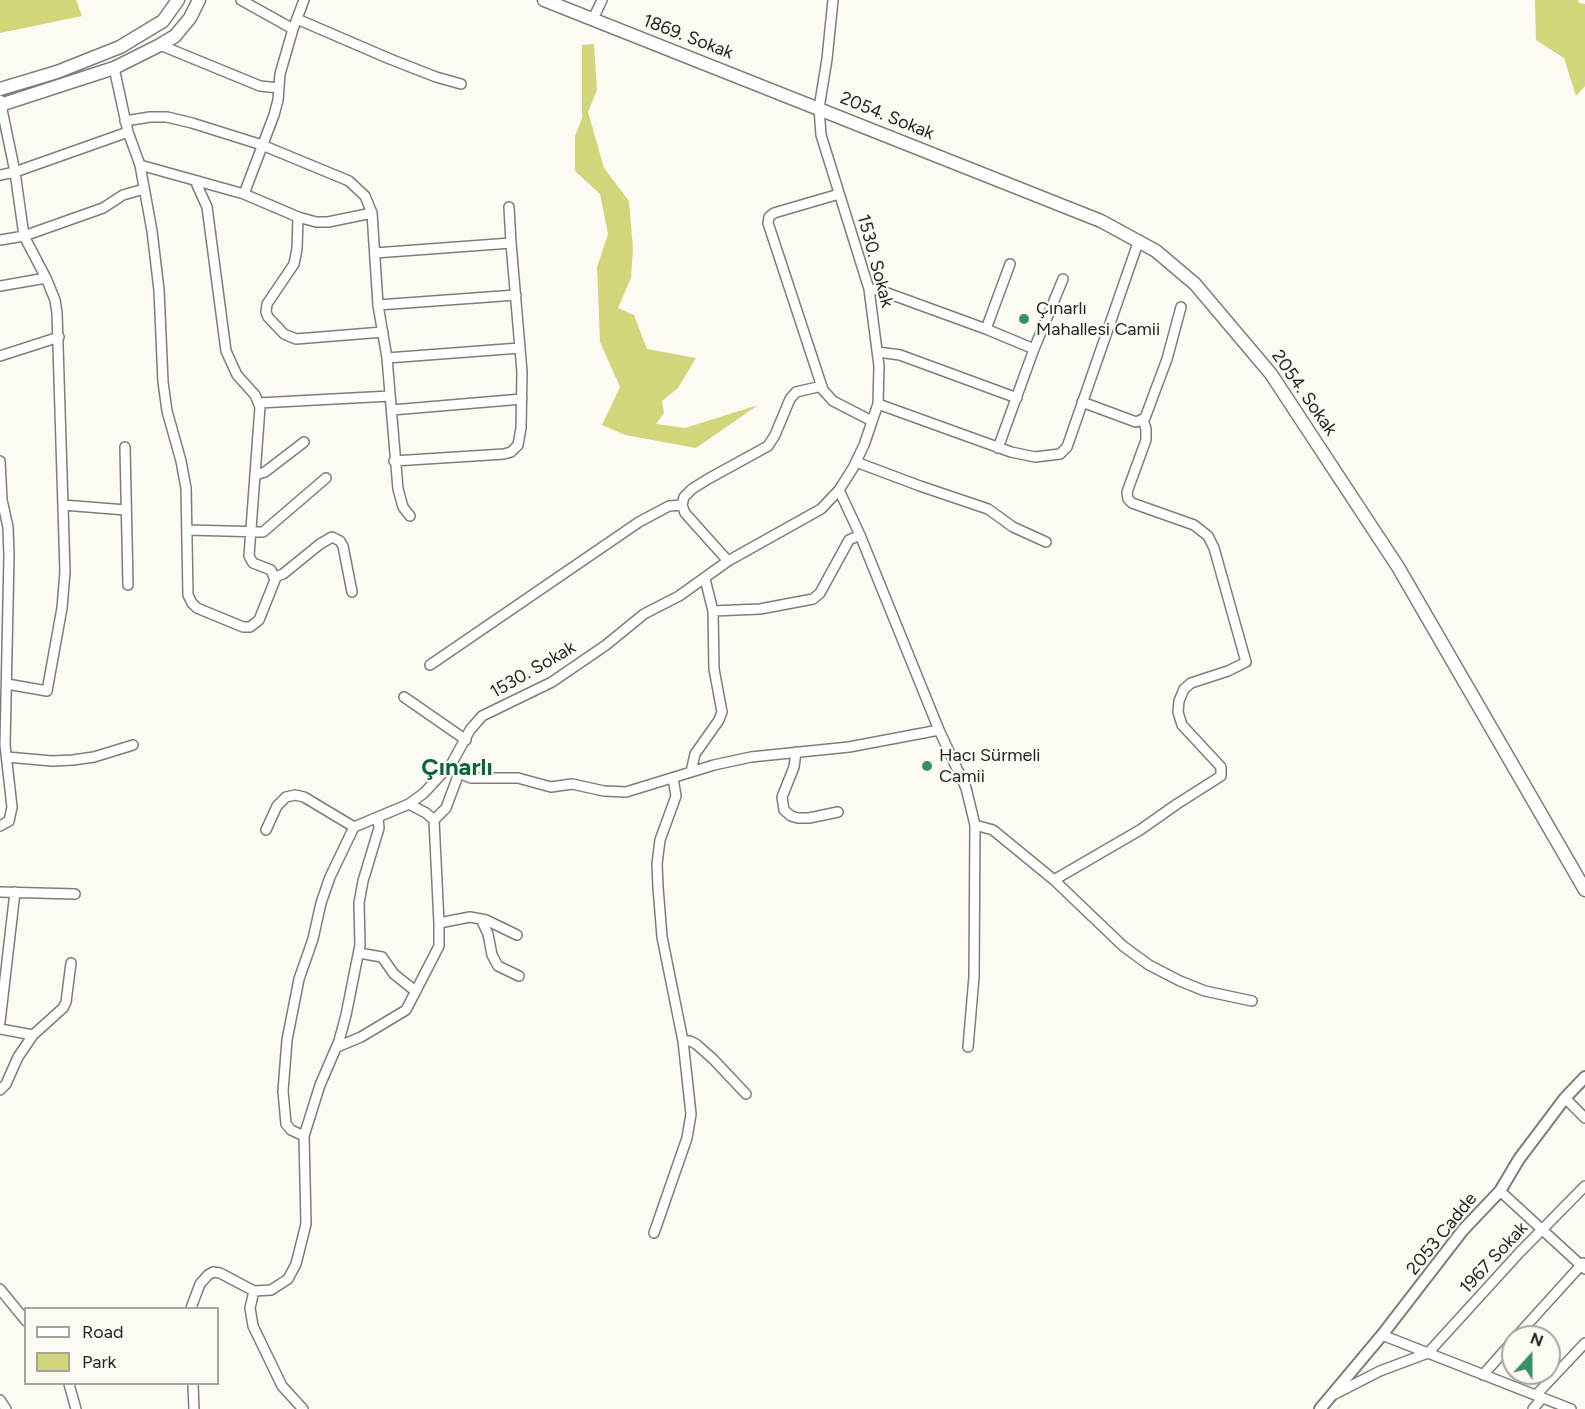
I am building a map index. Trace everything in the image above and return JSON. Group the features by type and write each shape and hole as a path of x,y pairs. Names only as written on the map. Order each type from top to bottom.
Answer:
{"main road":[{"path":"0,89 57,72 120,47 163,21 178,0"},
{"path":"0,103 114,68 160,45 175,36 190,18 199,0"},
{"name":"1869. Sokak","path":"548,1 819,108"},
{"name":"2054. Sokak","path":"819,108 1101,221 1156,251 1195,284 1271,374 1398,567 1585,890"}],"street":[{"path":"241,0 292,29"},
{"path":"244,194 278,100 280,74 292,29 304,0"},
{"path":"593,19 602,0"},
{"name":"1530. Sokak","path":"354,827 409,804 424,793 447,768 482,716 552,682 606,645 644,614 679,596 728,561 821,510 839,490 856,462 878,404 878,352 869,289 820,135 819,108 833,0"},
{"path":"297,19 390,59 461,84"},
{"path":"160,45 260,86 279,88"},
{"path":"114,68 125,121 140,165 152,231 159,290 163,382 167,411 186,489 188,595 197,608 243,627 253,626 259,620 275,577"},
{"path":"0,103 15,172 24,236 55,300 59,337 63,505 63,596 47,691 7,684"},
{"path":"125,121 167,117 262,146 349,181 365,196 372,213 378,305 387,358 392,410 394,461 400,498 410,516"},
{"path":"0,175 15,172 128,132"},
{"path":"140,165 244,194 298,217 316,222 328,222 372,213"},
{"path":"198,181 197,185 207,207 226,351 237,375 259,403 249,558 255,565 271,570 275,577"},
{"path":"0,240 24,236 103,208 123,195 144,189"},
{"path":"839,194 774,213 768,223 826,394 833,401 872,421"},
{"path":"394,461 511,452 519,442 522,399 520,348 509,207"},
{"path":"298,217 294,264 267,304 268,317 284,334 296,339 383,332"},
{"path":"878,404 998,448 1027,456 1044,457 1060,454 1067,447 1139,240"},
{"path":"375,253 511,243"},
{"path":"986,329 1010,264"},
{"path":"0,286 46,279"},
{"path":"998,448 1034,349 1063,279"},
{"path":"869,289 879,290 1034,349"},
{"path":"378,305 516,295"},
{"path":"1082,402 1132,421 1143,420 1149,412 1181,307"},
{"path":"0,356 59,337"},
{"path":"387,358 520,348"},
{"path":"878,352 900,355 1017,398"},
{"path":"728,561 685,513 682,505 684,497 692,489 768,446 790,399 796,392 822,386"},
{"path":"259,403 390,396"},
{"path":"392,410 522,399"},
{"path":"1054,880 1124,840 1221,776 1221,767 1182,725 1178,712 1179,701 1184,689 1191,683 1228,671 1246,662 1214,548 1208,537 1194,525 1132,503 1128,499 1127,492 1146,440 1143,420"},
{"path":"255,475 265,472 304,442"},
{"path":"125,447 128,585"},
{"path":"0,461 1,500 8,527 7,757 12,807 9,821 0,826"},
{"path":"856,462 926,489 988,509 1013,527 1046,542"},
{"path":"188,530 250,532 265,530 326,478"},
{"path":"839,490 860,535 939,730 966,788 975,825 974,966 968,1047"},
{"path":"63,505 126,510"},
{"path":"430,666 639,522 669,506 682,505"},
{"path":"713,611 759,609 813,599 820,593 849,540 860,535"},
{"path":"275,577 284,574 326,540 335,538 343,546 352,592"},
{"path":"691,772 695,754 719,720 722,712 714,669 713,611 705,579"},
{"path":"404,697 466,740"},
{"path":"447,768 471,778 518,778 551,787 572,783 604,791 626,792 691,772 752,757 849,747 939,730"},
{"path":"7,757 52,761 73,760 93,757 133,745"},
{"path":"796,752 794,767 782,797 784,810 798,818 838,812"},
{"path":"434,820 446,808 459,773"},
{"path":"654,1233 687,1138 690,1122 683,1041 662,938 658,886 657,864 660,840 676,796 673,778"},
{"path":"266,830 277,806 286,797 296,795 308,799 354,827 330,877 321,903 313,939 299,979 287,1040 283,1091 286,1124 291,1131 304,1136"},
{"path":"337,1047 369,1032 406,1010 414,990 439,946 434,820 409,804"},
{"path":"191,1307 200,1284 213,1272 227,1275 254,1291 271,1290 288,1279 296,1264 306,1224 304,1136 320,1085 337,1047 346,1015 361,935 359,903 363,881 379,828 378,818"},
{"path":"975,825 993,830 1054,880 1123,946 1149,965 1199,988 1252,1001"},
{"path":"0,892 75,894"},
{"path":"0,1022 15,892"},
{"path":"439,923 470,917 486,920 517,935"},
{"path":"481,919 488,934 492,955 498,966 519,976"},
{"path":"358,953 382,957 394,974 414,990"},
{"path":"0,1090 6,1084 18,1057 33,1035 65,1005 71,963"},
{"path":"0,1029 33,1035"},
{"path":"683,1041 696,1044 746,1094"},
{"name":"2053 Cadde","path":"1320,1409 1382,1335 1463,1230 1500,1191 1520,1159 1565,1098 1585,1077"},
{"path":"1565,1098 1585,1118"},
{"name":"1967 Sokak","path":"1428,1353 1520,1252 1585,1186"},
{"path":"1500,1191 1584,1265 1527,1325"},
{"path":"0,1289 24,1319"},
{"path":"254,1291 250,1308 254,1326 282,1386 303,1409"},
{"path":"1382,1335 1571,1409"},
{"path":"1533,1409 1539,1397 1585,1343"},
{"path":"1329,1397 1380,1371 1428,1353"},
{"path":"1483,1375 1501,1355"},
{"path":"70,1385 76,1409"},
{"path":"192,1385 195,1409"},
{"path":"0,1400 6,1409"}],"green space":[{"path":"0,0 76,0 82,16 0,33"},
{"path":"1535,0 1578,0 1579,3 1585,4 1585,86 1576,96 1564,58 1536,40"},
{"path":"594,44 597,90 588,112 604,168 629,201 633,249 631,278 618,308 634,315 647,349 696,358 678,388 662,401 664,413 656,424 685,428 758,405 696,448 625,435 602,425 620,387 600,342 597,267 608,234 600,194 575,171 575,136 582,118 582,45"}],"place":[{"name":"Çınarlı Mahallesi Camii","path":"1024,319"},
{"name":"Hacı Sürmeli Camii","path":"927,766"}],"district":[{"name":"Çınarlı","path":"457,768"}]}
